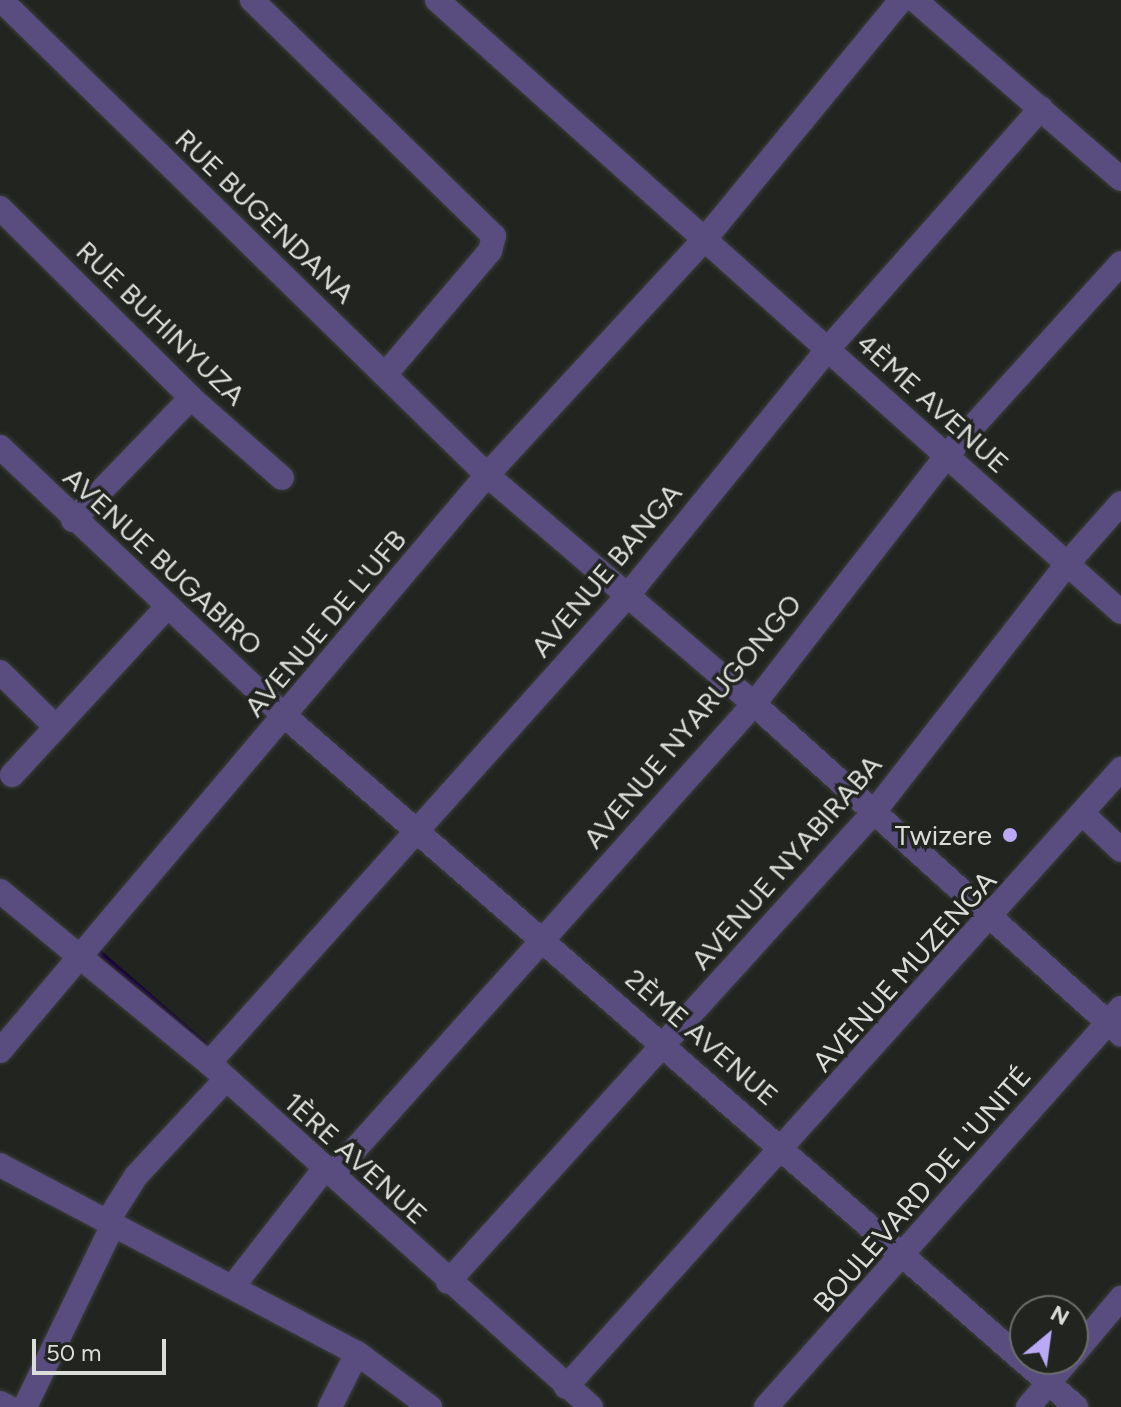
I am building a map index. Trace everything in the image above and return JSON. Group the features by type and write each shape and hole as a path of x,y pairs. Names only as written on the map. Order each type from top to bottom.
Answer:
{"street":[{"name":"RUE BUGENDANA","path":"1,0 487,475 754,704 992,919 1116,1022"},
{"path":"252,0 494,236 490,251 385,375"},
{"name":"4ÈME AVENUE","path":"437,0 1121,612"},
{"name":"AVENUE DE L'UFB","path":"0,1051 77,957 286,717 487,475 704,240 901,0"},
{"path":"915,0 1121,179"},
{"name":"AVENUE BANGA","path":"25,1407 110,1224 136,1176 217,1071 419,829 628,595 827,350 1041,108"},
{"name":"RUE BUHINYUZA","path":"0,208 191,398 282,478"},
{"name":"AVENUE NYARUGONGO","path":"234,1285 329,1172 754,704 947,455 1121,263"},
{"path":"73,520 191,398"},
{"name":"AVENUE BUGABIRO","path":"0,447 73,520 286,717"},
{"name":"AVENUE NYABIRABA","path":"448,1282 874,812 1067,564 1121,503"},
{"path":"12,775 167,607"},
{"path":"0,672 55,726"},
{"name":"2ÈME AVENUE","path":"286,717 785,1148 1076,1407"},
{"name":"AVENUE MUZENGA","path":"566,1387 992,919 1121,769"},
{"path":"1083,814 1121,850"},
{"name":"1ÈRE AVENUE","path":"0,891 217,1071 448,1282 591,1407"},
{"name":"BOULEVARD DE L'UNITÉ","path":"766,1407 1116,1022"},
{"path":"0,1165 234,1285 357,1353 430,1407"},
{"path":"1089,1336 1121,1298"},
{"path":"330,1407 357,1353"},
{"path":"1028,1407 1056,1375"},
{"path":"0,1403 8,1407"}],"waterway":[{"path":"99,952 212,1050"}],"place":[{"name":"Twizere","path":"1010,835"}]}
